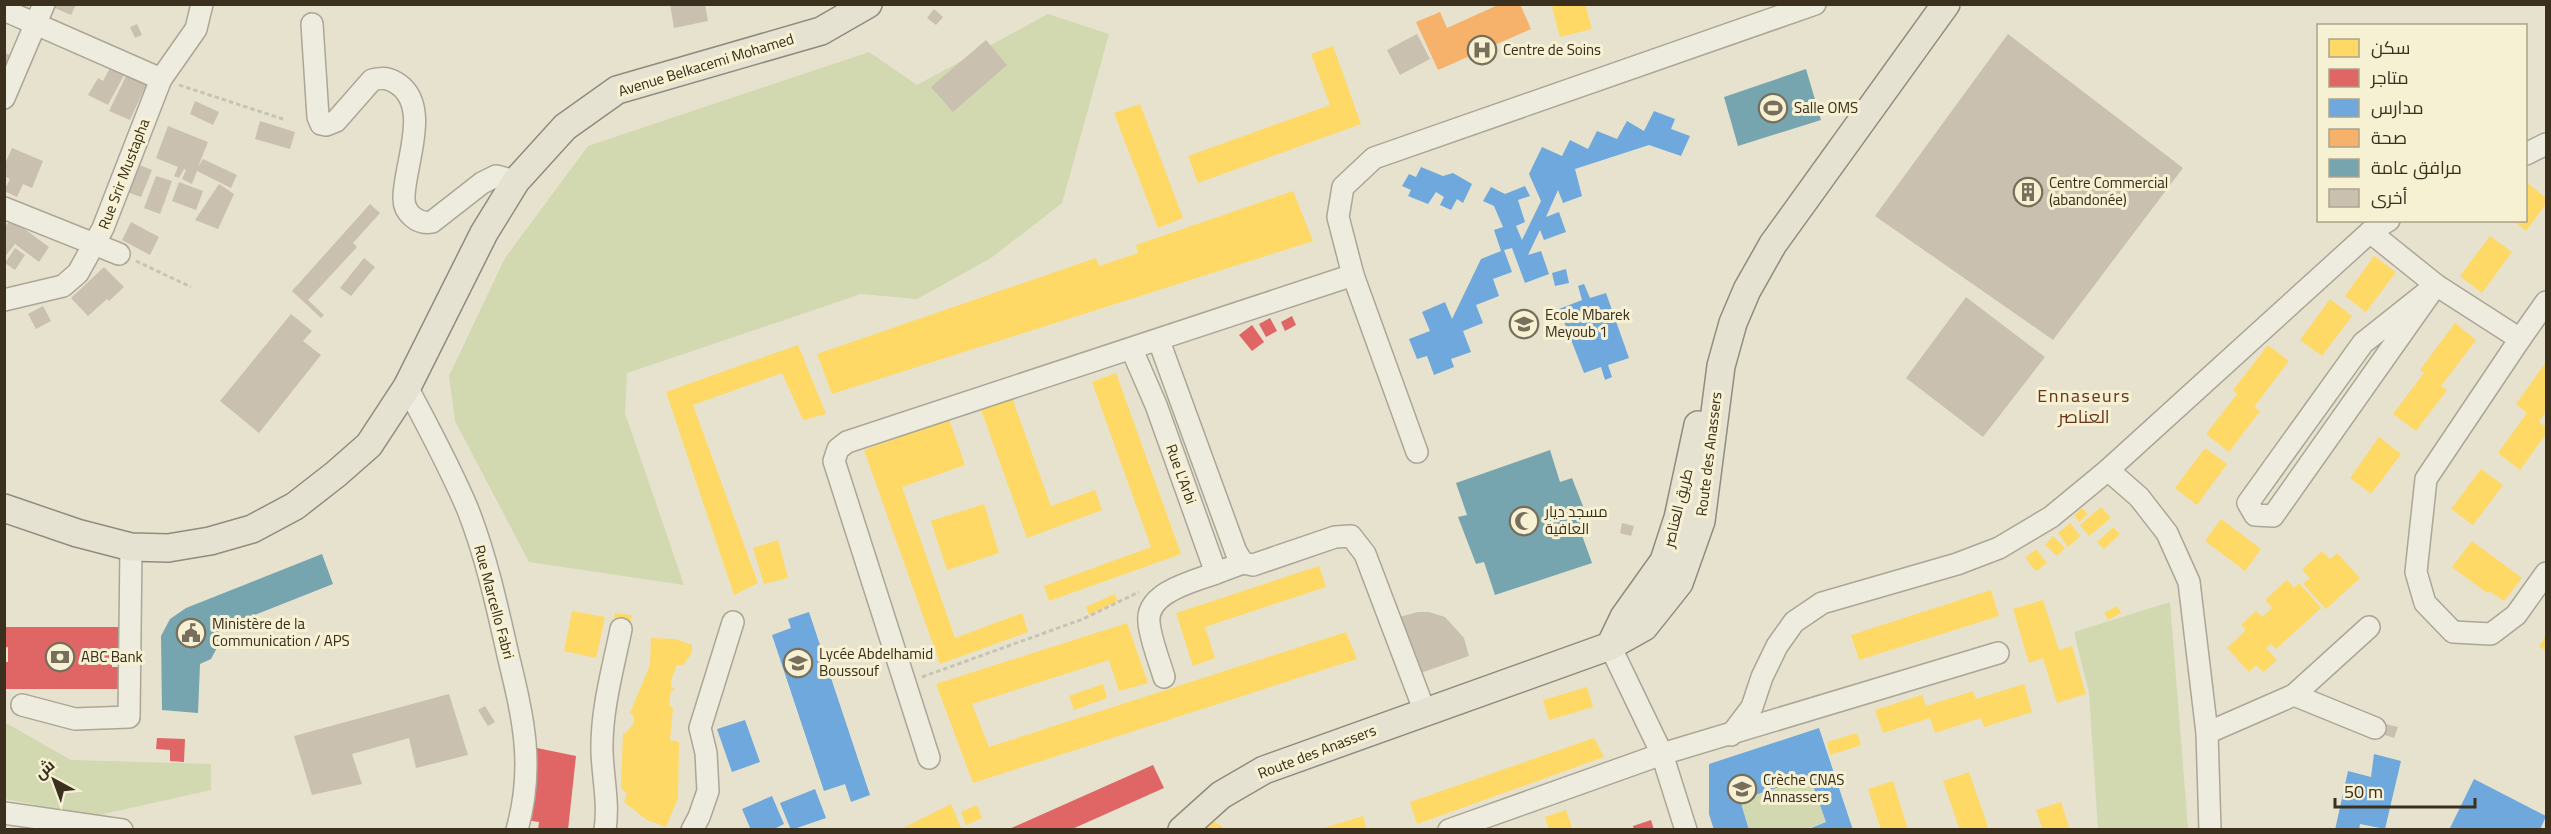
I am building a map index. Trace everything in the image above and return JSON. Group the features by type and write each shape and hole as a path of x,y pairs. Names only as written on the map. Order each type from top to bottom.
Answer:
{"main road":[{"name":"Avenue Belkacemi Mohamed","path":"4,508 77,533 131,547 168,548 210,541 252,529 295,506 369,445 407,387 484,233 516,181 565,127 617,90 821,31 868,4"},
{"name":"Route des Anassers","path":"1182,830 1221,795 1264,770 1610,646 1644,627 1679,583 1701,521 1721,366 1733,322 1747,290 1773,244 1946,4"},
{"name":"طريق العناصر","path":"1610,646 1624,617 1664,561 1678,518 1697,427 1721,366"}],"street":[{"name":"Rue Srir Mustapha","path":"4,300 63,286 78,273 97,243 161,79 196,29 202,4"},
{"path":"1417,452 1353,275 1338,217 1343,187 1374,158 1815,4"},
{"path":"4,10 40,14 161,79"},
{"path":"4,98 40,14"},
{"path":"312,24 318,117 321,124 326,126 336,121 372,81 380,78 394,82 410,94 413,101 414,132 404,197 405,208 411,216 418,221 432,222 482,183 496,176 516,181"},
{"path":"2527,154 2547,144"},
{"path":"4,208 97,243 119,254"},
{"path":"1731,735 1752,707 1762,677 1777,646 1794,622 1822,603 1957,564 1999,548 2051,517 2108,470 2370,232 2386,222"},
{"path":"2370,232 2436,285 2520,339"},
{"path":"929,758 834,461 838,449 847,442 1132,350 1353,275"},
{"path":"2436,285 2273,516 2254,515 2248,503 2363,343 2436,285"},
{"path":"2547,302 2426,479 2416,572 2425,603 2453,632 2491,634 2517,615 2547,573"},
{"path":"1159,341 1232,541 1243,563"},
{"name":"Rue L'Arbi","path":"1132,350 1156,405 1216,573"},
{"name":"Rue Marcello Fabri","path":"407,387 468,511 491,583 524,724 527,768 523,808 516,830"},
{"path":"2108,470 2139,497 2167,533 2189,582 2207,734 2210,830"},
{"path":"1164,677 1148,622 1150,611 1168,592 1243,563 1253,565 1335,537 1351,537 1365,554 1425,712"},
{"path":"22,705 75,719 129,717 131,547"},
{"path":"692,830 708,791 706,753 700,728 733,622"},
{"path":"2207,734 2294,695 2369,627"},
{"path":"605,830 608,810 602,752 604,715 621,629"},
{"path":"1610,646 1662,754 1686,830"},
{"path":"1449,830 1510,820 1662,754 1998,653"},
{"path":"2294,695 2375,728"},
{"path":"4,813 122,830"}],"path":[{"path":"161,79 286,120"},
{"path":"119,254 191,287"},
{"path":"905,683 1083,619 1158,583 1168,592"}],"green space":[{"path":"1048,14 1109,34 1062,203 991,258 917,299 861,294 627,373 625,413 684,585 529,562 455,421 449,376 505,258 588,146 869,52 917,85"},
{"path":"2170,602 2188,829 2098,829 2089,693 2074,632"},
{"path":"4,722 71,760 211,764 211,790 95,816 5,799"},
{"path":"1810,777 1826,822 1805,829 1749,829 1740,800"}],"building: سكن":[{"path":"1561,4 1585,4 1592,29 1560,37 1552,7"},
{"path":"1333,46 1361,124 1198,183 1188,156 1330,105 1311,54"},
{"path":"1140,104 1183,218 1158,228 1114,113"},
{"path":"2527,183 2546,198 2546,204 2526,231 2515,222 2527,222"},
{"path":"1293,191 1313,241 832,394 817,354 1096,258 1099,266 1138,253 1136,245"},
{"path":"2490,236 2512,252 2482,293 2460,276"},
{"path":"2374,256 2396,272 2366,312 2345,296"},
{"path":"2330,299 2352,316 2322,356 2300,340"},
{"path":"2455,323 2476,340 2441,386 2447,390 2416,431 2393,414 2424,373 2420,370"},
{"path":"798,345 826,414 803,420 782,373 693,405 758,583 734,595 666,392"},
{"path":"2268,345 2289,361 2254,407 2260,411 2229,452 2206,434 2237,394 2233,390"},
{"path":"2546,362 2546,411 2539,422 2546,427 2546,434 2520,470 2498,453 2527,413 2516,404"},
{"path":"1116,373 1181,554 1049,601 1044,586 1151,547 1092,382"},
{"path":"1011,395 1051,506 1095,490 1102,510 1027,538 980,407"},
{"path":"949,419 965,465 902,487 955,638 1022,613 1028,632 940,664 864,450"},
{"path":"2379,437 2401,454 2371,494 2350,478"},
{"path":"2205,448 2227,464 2197,505 2175,488"},
{"path":"2481,469 2503,485 2473,525 2451,509"},
{"path":"984,504 999,553 947,570 931,521"},
{"path":"2101,507 2111,518 2089,536 2080,525"},
{"path":"2082,508 2088,514 2079,522 2074,515"},
{"path":"2221,519 2261,549 2245,571 2205,541"},
{"path":"2070,523 2080,536 2068,547 2058,533"},
{"path":"2113,527 2120,534 2104,549 2097,542"},
{"path":"2053,536 2065,548 2057,556 2045,545"},
{"path":"778,540 788,578 764,584 753,548"},
{"path":"2472,541 2522,578 2504,601 2489,591 2487,593 2452,567"},
{"path":"2036,549 2047,563 2036,571 2025,558"},
{"path":"2322,551 2330,559 2337,553 2360,578 2326,609 2303,584 2310,578 2302,570"},
{"path":"1319,566 1326,587 1205,627 1215,658 1193,666 1176,613"},
{"path":"2287,580 2294,588 2299,583 2321,608 2276,649 2271,644 2266,648 2277,660 2263,672 2256,665 2249,672 2227,648 2246,630 2241,625 2256,611 2262,617 2272,608 2265,600"},
{"path":"1991,590 1999,616 1859,660 1851,635"},
{"path":"1114,594 1118,601 1089,615 1086,607"},
{"path":"2043,600 2059,650 2072,646 2086,694 2057,703 2043,658 2029,663 2013,609"},
{"path":"2117,606 2121,613 2108,620 2104,613"},
{"path":"572,611 605,617 596,658 564,651"},
{"path":"615,613 632,615 626,649 610,646"},
{"path":"1127,623 1148,683 1119,691 1109,660 972,704 989,747 1346,632 1357,659 973,783 936,684"},
{"path":"2546,636 2546,651 2539,646"},
{"path":"651,638 676,639 692,645 692,653 683,665 677,665 671,680 671,686 676,690 671,690 669,705 673,708 670,740 679,742 678,798 666,827 647,820 624,802 627,793 621,788 623,733 626,733 634,723 634,716 630,713 650,665"},
{"path":"1103,684 1107,698 1074,710 1069,696"},
{"path":"2024,684 2032,712 1984,727 1981,718 1935,733 1930,718 1883,733 1875,710 1922,695 1926,706 1973,691 1976,699"},
{"path":"1587,687 1593,707 1549,720 1543,700"},
{"path":"1857,733 1861,745 1830,755 1827,742"},
{"path":"1594,738 1604,757 1417,824 1410,802"},
{"path":"1969,772 1989,830 1960,830 1943,781"},
{"path":"1893,781 1908,830 1881,830 1868,789"},
{"path":"2061,802 2070,830 2043,830 2036,810"},
{"path":"951,804 962,830 899,830"},
{"path":"977,805 982,818 966,825 961,812"},
{"path":"1566,810 1573,830 1549,830 1545,817"},
{"path":"1363,816 1367,830 1320,830 1320,829"},
{"path":"1211,820 1223,827 1222,830 1205,830"}],"building: متاجر":[{"path":"1292,316 1296,325 1285,331 1281,322"},
{"path":"1270,318 1277,331 1266,337 1259,324"},
{"path":"1252,325 1264,342 1252,351 1239,335"},
{"name":"ABC Bank","path":"4,627 128,627 128,652 112,652 112,667 125,667 125,689 4,689 4,662 8,662 8,647 4,648"},
{"path":"157,738 185,739 184,762 170,761 170,750 156,749"},
{"path":"537,748 576,756 568,830 538,830 539,822 525,820 532,789"},
{"path":"1153,765 1164,788 1070,830 1007,830"},
{"path":"1651,820 1654,830 1634,830 1633,826"}],"building: مدارس":[{"path":"1654,111 1675,119 1671,129 1690,136 1681,156 1649,145 1575,169 1582,196 1563,203 1558,190 1546,217 1559,212 1566,232 1544,240 1540,230 1528,255 1541,251 1549,274 1525,283 1512,248 1504,250 1512,272 1493,279 1499,296 1476,305 1483,323 1463,331 1471,352 1451,359 1454,367 1434,375 1427,356 1417,359 1409,339 1430,331 1422,312 1445,302 1452,319 1481,259 1501,251 1494,230 1503,227 1494,206 1483,201 1491,187 1505,194 1525,186 1530,196 1518,200 1525,222 1516,226 1522,240 1541,201 1529,174 1542,147 1562,156 1570,140 1588,149 1597,131 1617,139 1627,121 1644,131"},
{"path":"1421,167 1443,176 1453,173 1472,184 1463,203 1457,199 1451,210 1440,205 1444,197 1436,192 1428,204 1408,196 1411,190 1402,186 1409,174 1416,177"},
{"path":"1566,269 1569,283 1555,286 1552,273"},
{"path":"1584,284 1590,298 1606,293 1629,358 1608,365 1612,377 1605,380 1601,367 1584,373 1559,309 1582,300 1578,286"},
{"path":"809,612 870,795 851,802 845,784 824,791 772,635 791,628 788,619"},
{"path":"745,720 760,762 732,772 717,729"},
{"name":"Crèche CNAS Annassers","path":"1819,728 1853,830 1806,830 1826,822 1810,777 1740,800 1749,830 1714,830 1709,814 1709,764"},
{"path":"2374,754 2401,761 2385,829 2360,824 2359,830 2335,830 2348,771 2371,777"},
{"path":"2474,779 2546,816 2540,830 2449,830"},
{"path":"815,789 826,818 791,830 780,803"},
{"path":"772,796 784,824 772,830 751,830 742,809"}],"building: صحة":[{"path":"1500,4 1520,4 1531,29 1438,70 1416,22 1440,12 1447,28"}],"building: مرافق عامة":[{"name":"Salle OMS","path":"1806,69 1821,120 1738,146 1724,97"},
{"name":"مسجد ديار العافية","path":"1550,450 1560,482 1572,478 1590,524 1579,527 1592,563 1495,595 1484,562 1476,564 1458,517 1467,515 1456,483"},
{"name":"Ministère de la Communication / APS","path":"322,554 333,584 219,629 219,644 211,659 200,664 198,713 162,710 161,636 170,619 186,608"}],"building: أخرى":[{"path":"670,4 705,4 708,21 674,28"},
{"path":"48,5 76,5 71,15"},
{"path":"934,9 943,17 936,25 927,18"},
{"path":"137,24 142,35 135,38 130,27"},
{"path":"1417,34 1430,59 1400,75 1387,50"},
{"name":"Centre Commercial (abandonée)","path":"2008,34 2183,168 2053,340 1875,216"},
{"path":"986,40 1007,65 953,112 931,87"},
{"path":"4,52 11,56 4,71"},
{"path":"110,68 124,75 108,105 88,95 98,78 103,81"},
{"path":"128,72 148,81 130,120 109,111"},
{"path":"195,101 219,112 213,125 190,114"},
{"path":"260,121 295,132 290,149 255,139"},
{"path":"168,126 208,142 198,167 203,159 237,175 231,188 197,171 192,184 182,179 186,170 184,169 179,178 174,176 178,167 156,158"},
{"path":"12,148 43,161 32,188 23,184 17,197 4,191 10,179 4,176 4,166"},
{"path":"135,163 152,170 141,197 124,191"},
{"path":"156,176 172,181 160,214 144,208"},
{"path":"179,182 203,191 196,210 172,201"},
{"path":"219,184 234,194 218,229 195,220"},
{"path":"370,204 380,213 353,243 357,247 308,300 324,315 321,318 292,291"},
{"path":"11,219 49,247 39,262 15,244 4,258 4,228"},
{"path":"131,222 159,237 150,255 122,240"},
{"path":"15,248 25,255 15,270 5,263"},
{"path":"364,258 375,267 351,296 340,288"},
{"path":"104,267 124,287 88,316 71,298"},
{"path":"1966,297 2045,357 1983,437 1906,378"},
{"path":"43,306 51,321 36,329 28,314"},
{"path":"291,314 312,331 303,341 321,355 259,433 220,401"},
{"path":"1622,523 1634,526 1631,536 1620,533"},
{"path":"1418,612 1429,612 1445,617 1464,638 1469,656 1415,675 1395,618"},
{"path":"449,694 468,755 416,768 409,738 352,754 362,784 312,795 294,736"},
{"path":"485,706 495,722 488,726 478,710"},
{"path":"2385,724 2398,727 2394,738 2382,734"}],"place":[{"name":"Centre de Soins","path":"1482,50"},
{"name":"Salle OMS","path":"1773,108"},
{"name":"Centre Commercial (abandonée)","path":"2028,192"},
{"name":"Ecole Mbarek Meyoub 1","path":"1524,324"},
{"name":"مسجد ديار العافية","path":"1524,521"},
{"name":"Ministère de la Communication / APS","path":"191,633"},
{"name":"ABC Bank","path":"60,657"},
{"name":"Lycée Abdelhamid Boussouf","path":"798,663"},
{"name":"Crèche CNAS Annassers","path":"1742,789"}],"district":[{"name":"Ennaseurs العناصر","path":"2084,406"}]}
